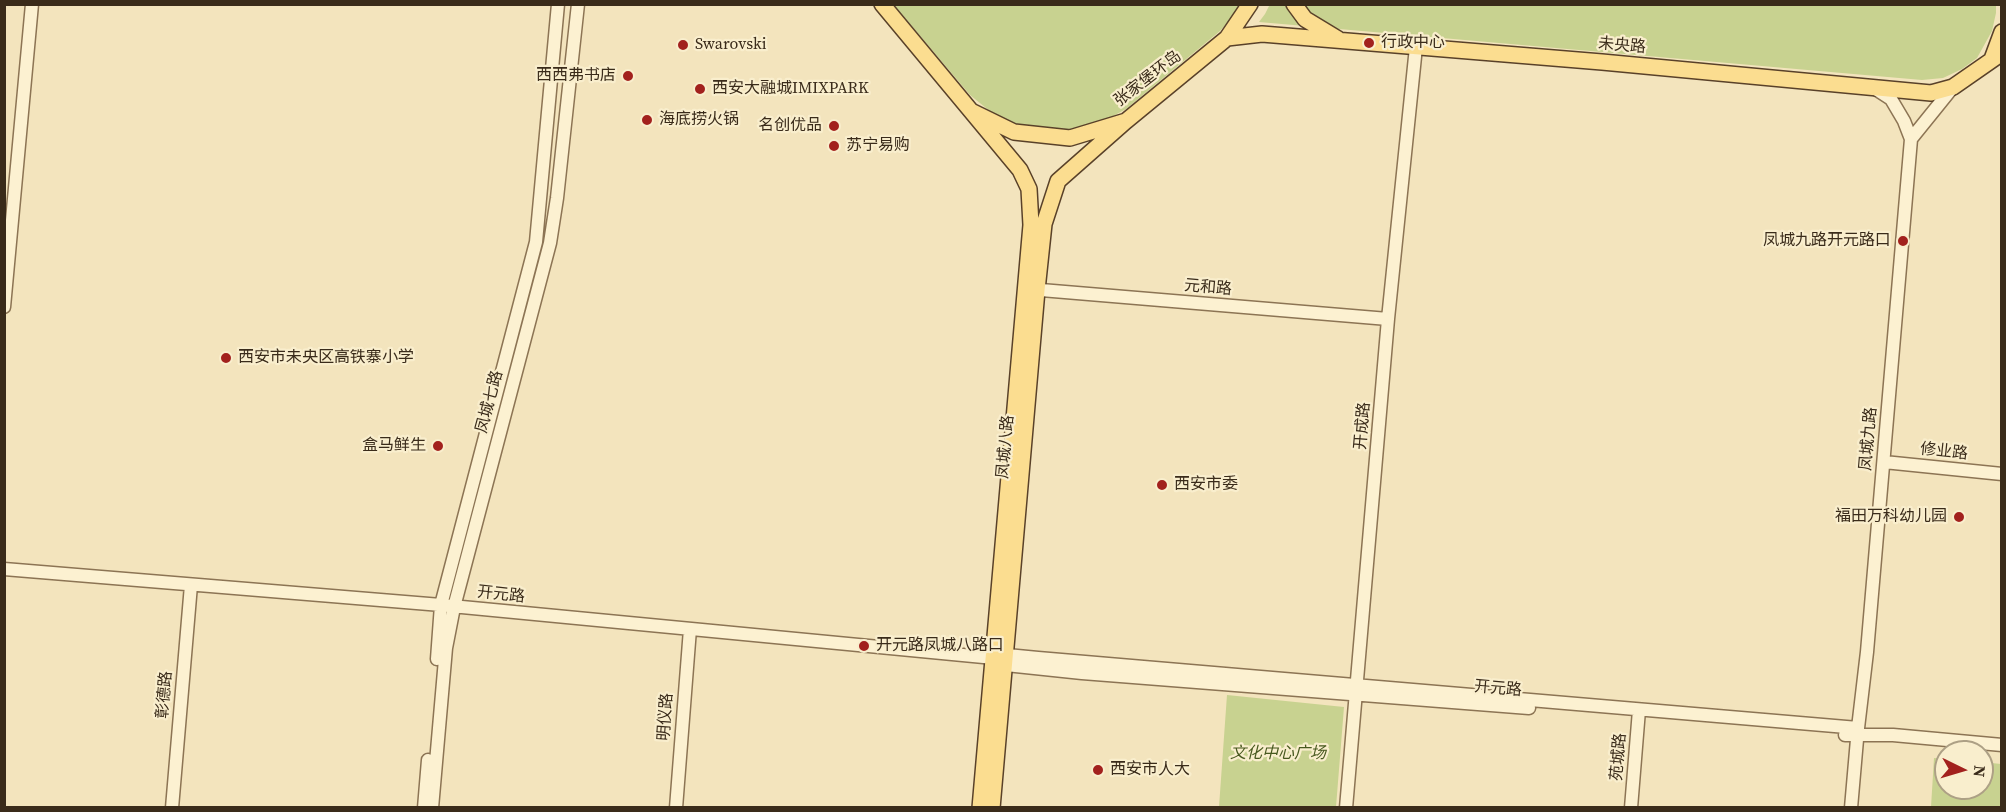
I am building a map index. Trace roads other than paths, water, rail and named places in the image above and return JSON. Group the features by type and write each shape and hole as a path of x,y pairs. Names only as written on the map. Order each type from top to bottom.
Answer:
{"main road":[{"name":"张家堡环岛","path":"882,5 971,111 1014,132 1070,138 1126,121 1227,38 1250,4"},
{"path":"1294,4 1305,18 1341,41"},
{"path":"1997,56 2001,33"},
{"name":"未央路","path":"1227,38 1262,34 1931,93 1953,87 1997,56"},
{"name":"凤城八路","path":"971,111 1020,170 1029,189 1031,225 1031,289 992,807"},
{"name":"凤城八路","path":"1031,289 1044,225 1058,181 1126,121"},
{"name":"凤城八路","path":"980,807 1002,660"}],"street":[{"path":"4,307 32,4"},
{"name":"凤城七路","path":"424,807 448,606 536,242 558,4"},
{"name":"凤城七路","path":"432,807 448,606 550,243 578,4"},
{"name":"开成路","path":"1346,807 1388,320 1416,47"},
{"path":"1873,87 1891,99 1911,139 1953,87"},
{"name":"凤城九路","path":"1851,807 1867,652 1911,139"},
{"name":"元和路","path":"1031,289 1388,320"},
{"name":"修业路","path":"1884,462 2001,474"},
{"name":"开元路","path":"4,569 448,606 1002,660 2001,745"},
{"name":"彰德路","path":"172,807 191,585"},
{"name":"明仪路","path":"676,807 690,629"},
{"name":"苑城路","path":"1631,807 1639,714"}],"place":[{"name":"行政中心","path":"1369,43"},
{"name":"Swarovski","path":"683,45"},
{"name":"西西弗书店","path":"628,76"},
{"name":"西安大融城IMIXPARK","path":"700,89"},
{"name":"海底捞火锅","path":"647,120"},
{"name":"名创优品","path":"834,126"},
{"name":"苏宁易购","path":"834,146"},
{"name":"凤城九路开元路口","path":"1903,241"},
{"name":"西安市未央区高铁寨小学","path":"226,358"},
{"name":"盒马鲜生","path":"438,446"},
{"name":"西安市委","path":"1162,485"},
{"name":"福田万科幼儿园","path":"1959,517"},
{"name":"开元路凤城八路口","path":"864,646"},
{"name":"西安市人大","path":"1098,770"}],"park label":[{"name":"文化中心广场","path":"1278,754"}]}
